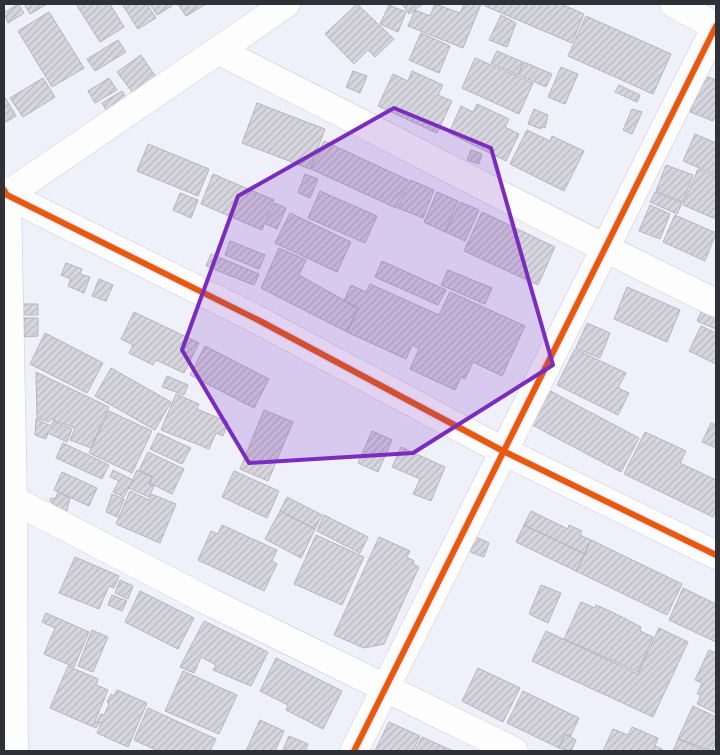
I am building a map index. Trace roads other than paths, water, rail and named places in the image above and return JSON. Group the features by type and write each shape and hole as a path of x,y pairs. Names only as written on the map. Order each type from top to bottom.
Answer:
{"street":[{"path":"5,194 286,4"},
{"path":"354,751 716,26 674,4"},
{"path":"219,51 407,145 605,249 716,302"},
{"path":"5,194 260,321 503,451 716,556"},
{"path":"5,194 8,498 14,751"},
{"path":"8,498 204,598 514,751"}]}
